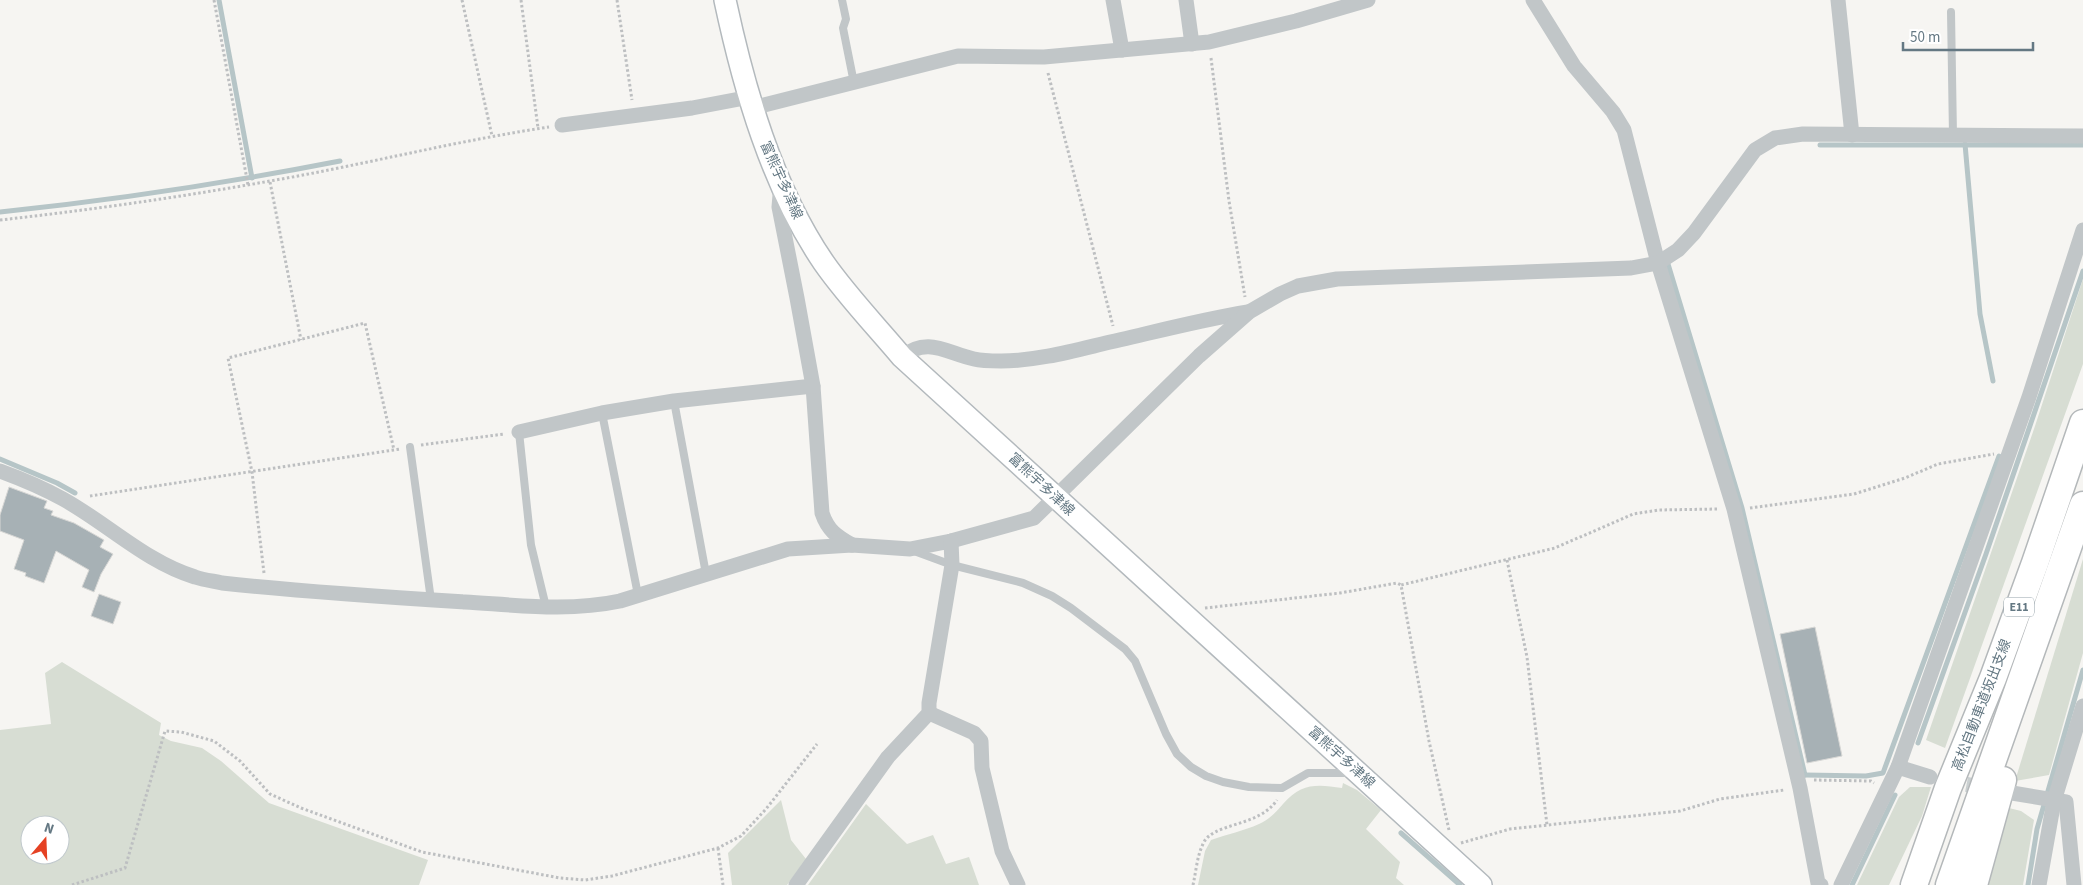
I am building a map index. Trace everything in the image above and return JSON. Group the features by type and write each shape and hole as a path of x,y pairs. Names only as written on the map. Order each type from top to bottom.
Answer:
{"highway":[{"name":"高松自動車道坂出支線","path":"1939,783 2002,652 2083,423"},
{"name":"E11","path":"1949,885 2083,505"},
{"path":"1974,885 2060,572"},
{"path":"1898,885 1939,783"},
{"path":"1914,885 1939,783"}],"main road":[{"name":"富熊宇多津線","path":"725,0 751,102 781,181 824,262 854,302 902,357 1360,774 1450,851 1481,885"}],"street":[{"path":"1113,0 1122,50"},
{"path":"1186,0 1192,44"},
{"path":"562,125 751,102 854,83 958,56 1044,57 1209,42 1288,23 1368,0"},
{"path":"1533,0 1574,66 1613,112 1624,130 1658,262 1738,509 1799,784 1818,883 1821,885"},
{"path":"1838,0 1852,135"},
{"path":"0,471 31,482 65,500 144,552 195,577 222,583 265,588 546,607 596,606 788,549 852,545 910,549 951,541 1034,518 1199,356 1249,312 1298,286 1337,279 1631,268 1658,262 1678,250 1694,233 1755,150 1775,138 1804,134 2083,136"},
{"path":"781,181 778,207 813,386 822,513 826,525 837,536 852,545"},
{"path":"1841,885 1885,790 1898,767 2013,443 2083,230"},
{"path":"902,357 911,349 929,346 974,359 1001,361 1052,356 1216,317 1249,312"},
{"path":"519,432 602,413 674,401 813,386"},
{"path":"796,885 888,757 929,713 929,703 952,565 951,541"},
{"path":"2039,885 2049,799 2083,706"},
{"path":"929,713 974,733 981,741 982,768 1002,851 1018,885"},
{"path":"1898,767 1939,783"},
{"path":"2012,793 2066,802 2074,885"}],"lane":[{"path":"842,0 846,19 843,28 854,83"},
{"path":"1951,12 1953,136"},
{"path":"674,401 706,574"},
{"path":"602,413 638,595"},
{"path":"519,432 531,545 546,607"},
{"path":"410,447 432,600"},
{"path":"910,549 952,565 1023,583 1052,596 1071,608 1125,650 1135,661 1166,734 1177,754 1190,767 1223,782 1249,788 1282,788 1308,773 1360,774"}],"path":[{"path":"214,0 248,181"},
{"path":"462,0 492,136"},
{"path":"521,0 538,128"},
{"path":"617,0 634,116"},
{"path":"1209,42 1229,201 1249,312"},
{"path":"1044,57 1117,341"},
{"path":"0,220 60,213 248,181 270,181 492,136 562,125"},
{"path":"270,181 301,340"},
{"path":"265,588 252,472 228,358 365,323 394,450"},
{"path":"65,500 519,432"},
{"path":"1186,615 1195,609 1340,593 1397,583 1401,585 1508,560 1562,545 1633,514 1659,510 1738,509 1854,494 1896,481 1938,464 1991,455 2013,443"},
{"path":"1508,560 1527,657 1547,825"},
{"path":"1401,585 1450,851 1464,841 1510,829 1680,811 1720,799 1799,784 1871,781 1885,790"},
{"path":"72,885 125,868 165,732 181,732 214,741 240,761 270,794 301,808 422,852 560,878 585,880 612,876 718,848 741,836 766,808 816,744"},
{"path":"1193,885 1203,843 1208,836 1214,832 1267,813 1277,801 1282,788"},
{"path":"718,848 724,885"}],"shaded area":[{"path":"2083,279 2083,364 1945,748 1926,740 2035,426"},
{"path":"2083,559 2083,653 2049,775 2015,781"},
{"path":"62,662 161,723 159,735 171,741 202,748 221,761 269,803 428,860 419,885 0,885 0,730 51,724 45,673"},
{"path":"1343,783 1357,790 1381,810 1366,829 1400,862 1396,878 1404,885 1198,885 1205,851 1211,840 1263,822 1272,816 1296,792 1317,786 1342,788"},
{"path":"1910,787 1931,787 1922,816 1889,885 1857,885 1899,797"},
{"path":"781,800 791,840 806,859 787,885 732,885 728,853"},
{"path":"866,804 907,844 933,835 946,864 969,857 979,885 808,885"},
{"path":"2009,808 2021,811 2034,820 2023,885 1987,885"}],"building":[{"path":"9,487 47,501 44,508 53,511 51,515 74,523 104,540 100,547 113,554 101,574 94,592 82,587 89,570 56,551 44,583 25,576 26,573 14,569 24,540 0,531 0,515"},
{"path":"99,594 121,602 113,624 91,616"},
{"path":"1815,627 1842,756 1807,763 1780,634"}],"waterway":[{"path":"219,0 252,178"},
{"path":"1965,144 1980,314 1993,381"},
{"path":"1820,145 2083,145"},
{"path":"0,212 170,190 340,161"},
{"path":"1668,264 1742,508 1805,775 1803,775"},
{"path":"1918,743 1986,554 2083,271"},
{"path":"1805,775 1866,776 1883,773 1999,456"},
{"path":"0,459 57,483 75,493"},
{"path":"2028,885 2037,829 2083,670"},
{"path":"1852,885 1895,795"},
{"path":"1401,833 1460,885"}],"tunnel":[{"path":"1944,780 1990,789"}]}
